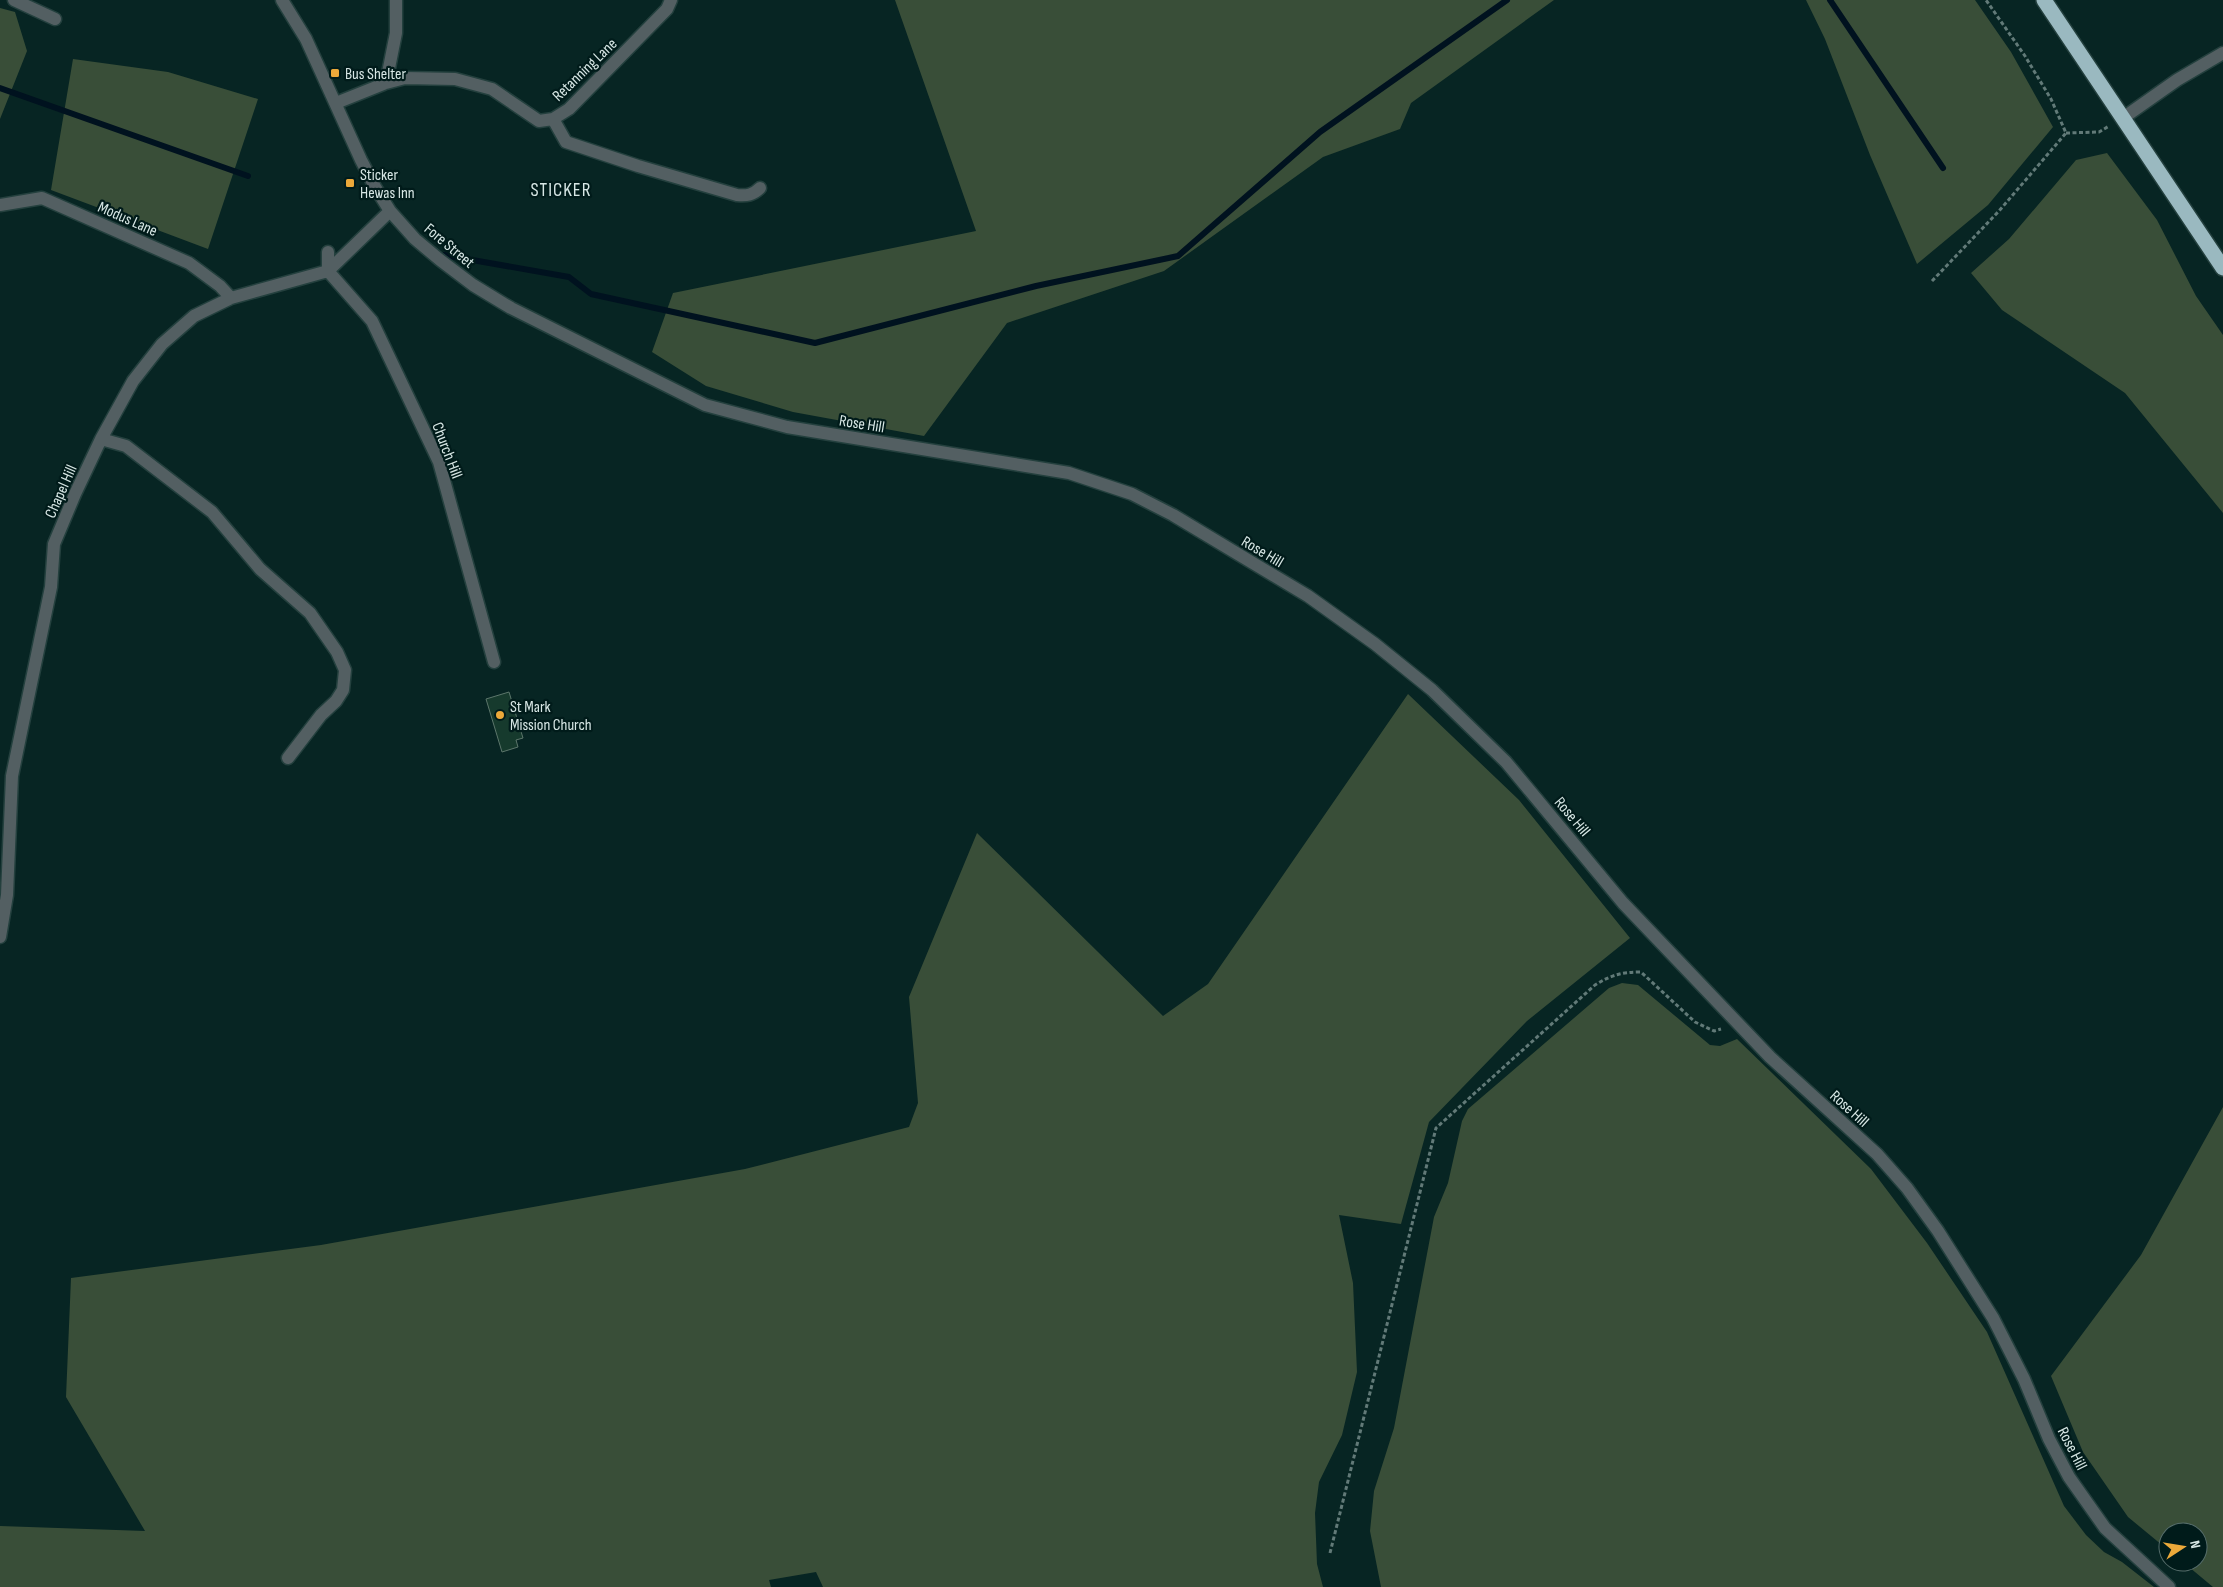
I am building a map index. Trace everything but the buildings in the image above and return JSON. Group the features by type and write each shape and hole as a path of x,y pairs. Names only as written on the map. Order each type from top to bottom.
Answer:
{"highway":[{"path":"2044,0 2223,268"}],"street":[{"path":"14,0 16,3 55,19"},
{"name":"Fore Street","path":"282,0 306,39 388,213 415,239 440,260 491,297 583,346 706,405"},
{"path":"386,83 396,33 396,0"},
{"name":"Retanning Lane","path":"336,103 386,83 422,77 468,82 492,89 539,121 553,119 576,102 667,9 671,0"},
{"path":"2122,118 2177,80 2223,53"},
{"path":"553,119 566,142 737,195 747,196 756,193 760,188"},
{"name":"Modus Lane","path":"0,205 42,198 189,263 220,286 231,298"},
{"name":"Chapel Hill","path":"0,937 7,894 12,776 51,587 54,544 101,439 133,381 162,344 194,316 231,298 328,271 388,213"},
{"path":"328,252 328,271"},
{"name":"Church Hill","path":"328,271 372,321 439,462 494,662"},
{"name":"Rose Hill","path":"706,405 787,427 1069,473 1132,494 1173,515 1308,596 1375,644 1432,690 1506,762 1623,903 1770,1057 1877,1154 1908,1188 1938,1231 1993,1318 2024,1379 2049,1439 2069,1477 2105,1528 2169,1587"},
{"path":"101,439 126,446 212,512 260,569 310,613 337,652 345,670 343,690 336,701 321,714 288,758"}],"path":[{"path":"1986,0 2025,56 2051,99 2066,133"},
{"path":"1932,281 1999,211 2066,133 2099,132 2122,118"},
{"path":"1330,1552 1436,1128 1595,985 1609,976 1624,972 1641,972 1695,1022 1714,1031 1739,1024"}],"green space":[{"path":"895,0 1554,0 1411,103 1400,129 1323,157 1164,271 1007,323 924,436 793,412 706,386 652,352 673,293 976,231"},
{"path":"1806,0 1975,0 2011,52 2053,127 1988,205 1917,264 1870,155 1825,39"},
{"path":"0,8 15,12 27,51 0,119"},
{"path":"73,59 168,72 258,99 208,249 51,190"},
{"path":"2107,153 2157,220 2196,296 2223,335 2223,513 2125,393 2002,310 1971,273 2009,239 2076,160"},
{"path":"1408,694 1519,800 1630,938 1527,1021 1429,1122 1401,1224 1339,1215 1353,1283 1357,1372 1342,1435 1319,1482 1315,1513 1317,1564 1323,1587 823,1587 816,1572 769,1580 771,1587 0,1587 0,1526 145,1531 66,1397 71,1278 321,1245 745,1169 909,1127 918,1103 909,997 977,833 1163,1016 1208,984"},
{"path":"1622,983 1638,985 1710,1045 1720,1046 1737,1039 1871,1169 1927,1243 1987,1332 2064,1506 2086,1535 2104,1552 2122,1562 2154,1587 1381,1587 1370,1531 1374,1491 1394,1428 1434,1217 1448,1183 1462,1121 1468,1109 1609,988"},
{"path":"2223,1107 2223,1587 2213,1587 2195,1572 2208,1572 2208,1522 2158,1522 2158,1542 2128,1517 2083,1452 2051,1376 2141,1255"}],"waterway":[{"path":"444,255 569,277 591,294 815,343 1036,286 1178,256 1320,132 1507,0"},
{"path":"1830,0 1943,168"},
{"path":"0,88 248,176"}],"place":[{"name":"Bus Shelter","path":"335,73"},
{"name":"Sticker Hewas Inn","path":"350,183"},
{"name":"St Mark Mission Church","path":"500,715"}],"district":[{"name":"STICKER","path":"561,189"}]}
